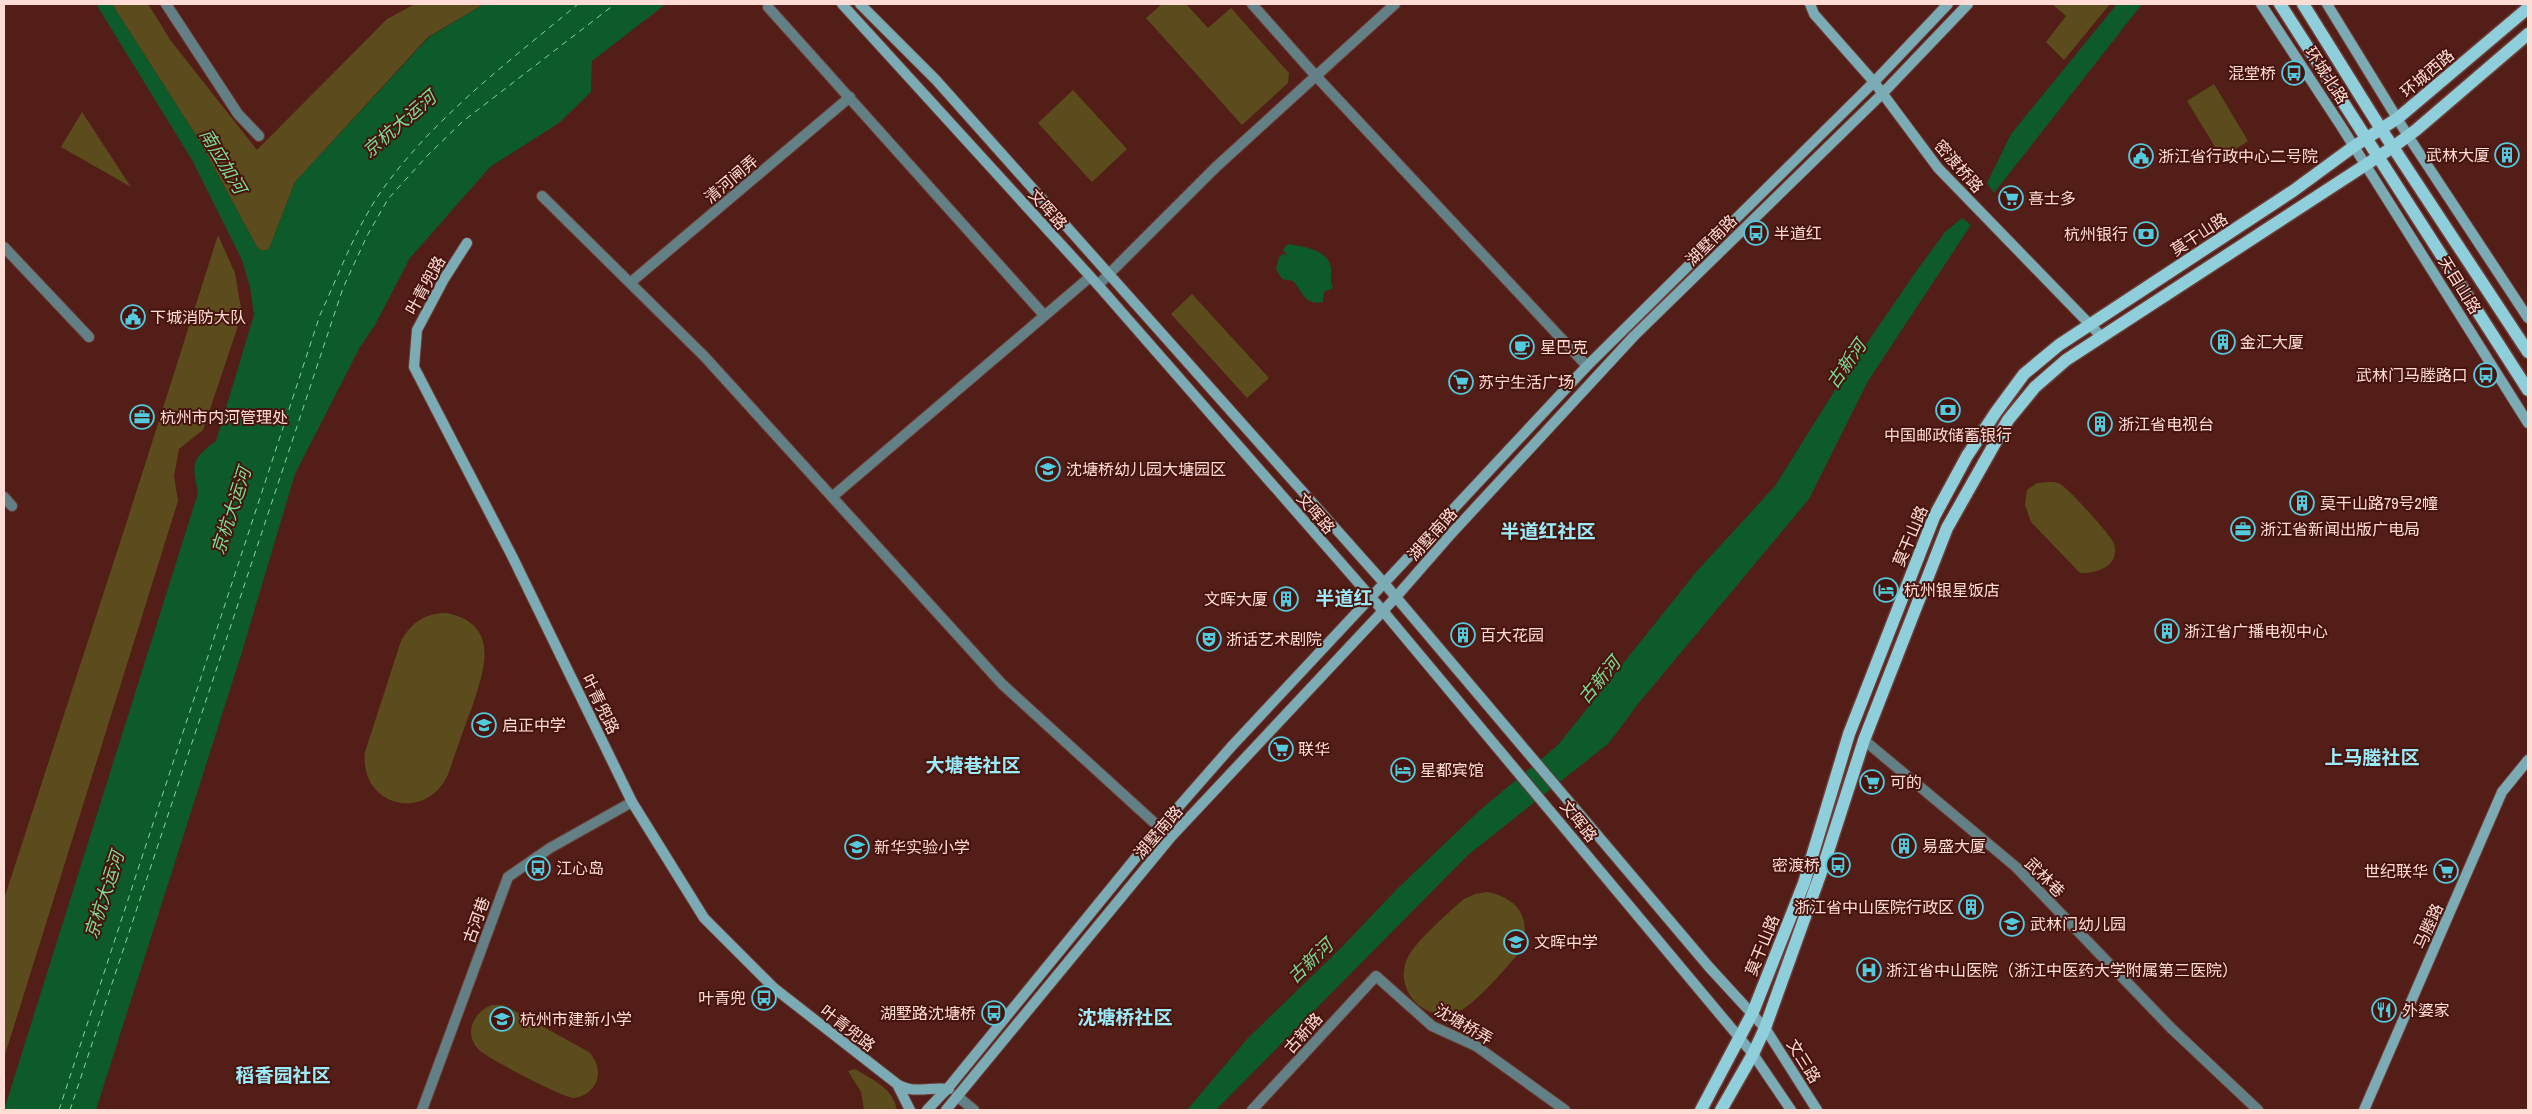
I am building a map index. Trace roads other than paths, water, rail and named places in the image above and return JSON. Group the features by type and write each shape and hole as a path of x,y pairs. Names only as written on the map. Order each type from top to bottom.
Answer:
{"main road":[{"name":"文晖路","path":"842,4 1098,285 1371,597 1520,772 1740,1040 1754,1054"},
{"name":"密渡桥路","path":"1810,4 1814,14 1874,82 1938,168 2101,336"},
{"name":"湖墅南路","path":"927,1110 948,1088 1160,828 1231,747 1587,366 1874,82 1948,4"},
{"name":"湖墅南路","path":"946,1110 1172,837 1396,597 1451,534 1634,336 1882,94 1968,4"},
{"name":"环城北路","path":"2261,4 2364,165"},
{"name":"环城北路","path":"2280,4 2379,156"},
{"name":"环城北路","path":"2302,4 2393,147"},
{"path":"2327,4 2408,136 2528,318"},
{"name":"文晖路","path":"863,8 936,80 1384,583 1709,967 1753,1012 1765,1028"},
{"name":"环城西路","path":"2342,156 2398,118 2528,8"},
{"path":"2364,165 2408,136 2528,34"},
{"name":"天目山路","path":"2393,147 2528,352"},
{"name":"莫干山路","path":"1701,1110 1740,1040 1753,1012 1804,882 1849,734 1934,518 1967,456 2024,374 2059,345 2294,191 2342,156"},
{"name":"天目山路","path":"2379,156 2528,390"},
{"name":"莫干山路","path":"1721,1110 1754,1054 1765,1028 1824,864 1864,740 1947,528 2008,420 2035,387 2066,360 2364,165"},
{"name":"天目山路","path":"2364,165 2528,423"},
{"name":"叶青兜路","path":"467,243 444,279 418,330 414,367 512,556 632,802 704,918 774,988 897,1084 910,1110"},
{"name":"马塍路","path":"2364,1110 2502,792 2528,760"},
{"name":"文三路","path":"1765,1028 1817,1110"},
{"path":"1754,1054 1791,1110"},
{"path":"897,1084 905,1090 916,1091 948,1088 958,1096"}],"street":[{"path":"166,4 238,114 259,136"},
{"path":"1252,4 1315,75 1587,366"},
{"path":"1098,285 1175,206 1315,75 1395,4"},
{"path":"768,7 1044,316"},
{"name":"清河闸弄","path":"630,283 850,97"},
{"path":"542,196 704,356 1002,684 1160,828"},
{"path":"4,247 89,337"},
{"path":"832,497 1090,277"},
{"path":"4,497 12,506"},
{"name":"武林巷","path":"1864,740 2016,868 2172,1028 2258,1110"},
{"name":"古河巷","path":"422,1110 508,877 550,848 632,802"},
{"name":"古新路","path":"1252,1110 1376,976"},
{"name":"沈塘桥弄","path":"1376,976 1432,1026 1476,1046 1565,1110"},
{"path":"958,1096 974,1110"}],"water":[{"name":"京杭大运河","path":"96,4 112,4 199,140 257,247 262,251 269,249 295,182 429,37 484,4 666,4 592,61 591,92 559,123 490,167 410,258 375,325 360,347 295,474 242,652 96,1110 4,1110 198,493 195,463 202,453 216,441 254,315 250,287 242,260 192,160"},
{"path":"2117,4 2142,4 1994,193 1987,183 2011,134"},
{"path":"1962,218 1971,225 1868,381 1809,499 1638,704 1609,743 1468,855 1216,1110 1187,1110 1248,1038 1340,949 1397,889 1480,810 1558,745 1697,571 1775,486 1835,390 1915,273 1945,232"},
{"path":"1288,244 1314,250 1329,262 1333,288 1324,292 1323,302 1317,303 1308,300 1293,281 1282,279 1276,269 1279,257 1283,254 1287,256 1283,249"}],"place":[{"name":"混堂桥","path":"2294,73"},
{"name":"武林大厦","path":"2507,155"},
{"name":"浙江省行政中心二号院","path":"2141,156"},
{"name":"喜士多","path":"2011,198"},
{"name":"半道红","path":"1756,233"},
{"name":"杭州银行","path":"2146,234"},
{"name":"下城消防大队","path":"133,317"},
{"name":"金汇大厦","path":"2223,342"},
{"name":"星巴克","path":"1522,347"},
{"name":"武林门马塍路口","path":"2486,375"},
{"name":"苏宁生活广场","path":"1461,382"},
{"name":"中国邮政储蓄银行","path":"1948,410"},
{"name":"杭州市内河管理处","path":"142,417"},
{"name":"浙江省电视台","path":"2100,424"},
{"name":"沈塘桥幼儿园大塘园区","path":"1048,469"},
{"name":"莫干山路79号2幢","path":"2302,503"},
{"name":"浙江省新闻出版广电局","path":"2243,529"},
{"name":"杭州银星饭店","path":"1886,590"},
{"name":"文晖大厦","path":"1286,599"},
{"name":"浙江省广播电视中心","path":"2167,631"},
{"name":"百大花园","path":"1463,635"},
{"name":"浙话艺术剧院","path":"1209,639"},
{"name":"启正中学","path":"484,725"},
{"name":"联华","path":"1281,749"},
{"name":"星都宾馆","path":"1403,770"},
{"name":"可的","path":"1872,782"},
{"name":"易盛大厦","path":"1904,846"},
{"name":"新华实验小学","path":"857,847"},
{"name":"密渡桥","path":"1838,865"},
{"name":"江心岛","path":"538,868"},
{"name":"世纪联华","path":"2446,871"},
{"name":"浙江省中山医院行政区","path":"1971,907"},
{"name":"武林门幼儿园","path":"2012,924"},
{"name":"文晖中学","path":"1516,942"},
{"name":"浙江省中山医院（浙江中医药大学附属第三医院）","path":"1869,970"},
{"name":"叶青兜","path":"764,998"},
{"name":"外婆家","path":"2384,1010"},
{"name":"湖墅路沈塘桥","path":"994,1013"},
{"name":"杭州市建新小学","path":"502,1019"}],"district":[{"name":"半道红社区","path":"1548,531"},
{"name":"半道红","path":"1344,598"},
{"name":"上马塍社区","path":"2372,757"},
{"name":"大塘巷社区","path":"973,765"},
{"name":"沈塘桥社区","path":"1125,1017"},
{"name":"稻香园社区","path":"283,1075"}],"water label":[{"name":"南应加河","path":"223,161"},
{"name":"古新河","path":"1846,364"},
{"name":"古新河","path":"1599,680"},
{"name":"古新河","path":"1310,961"}]}
